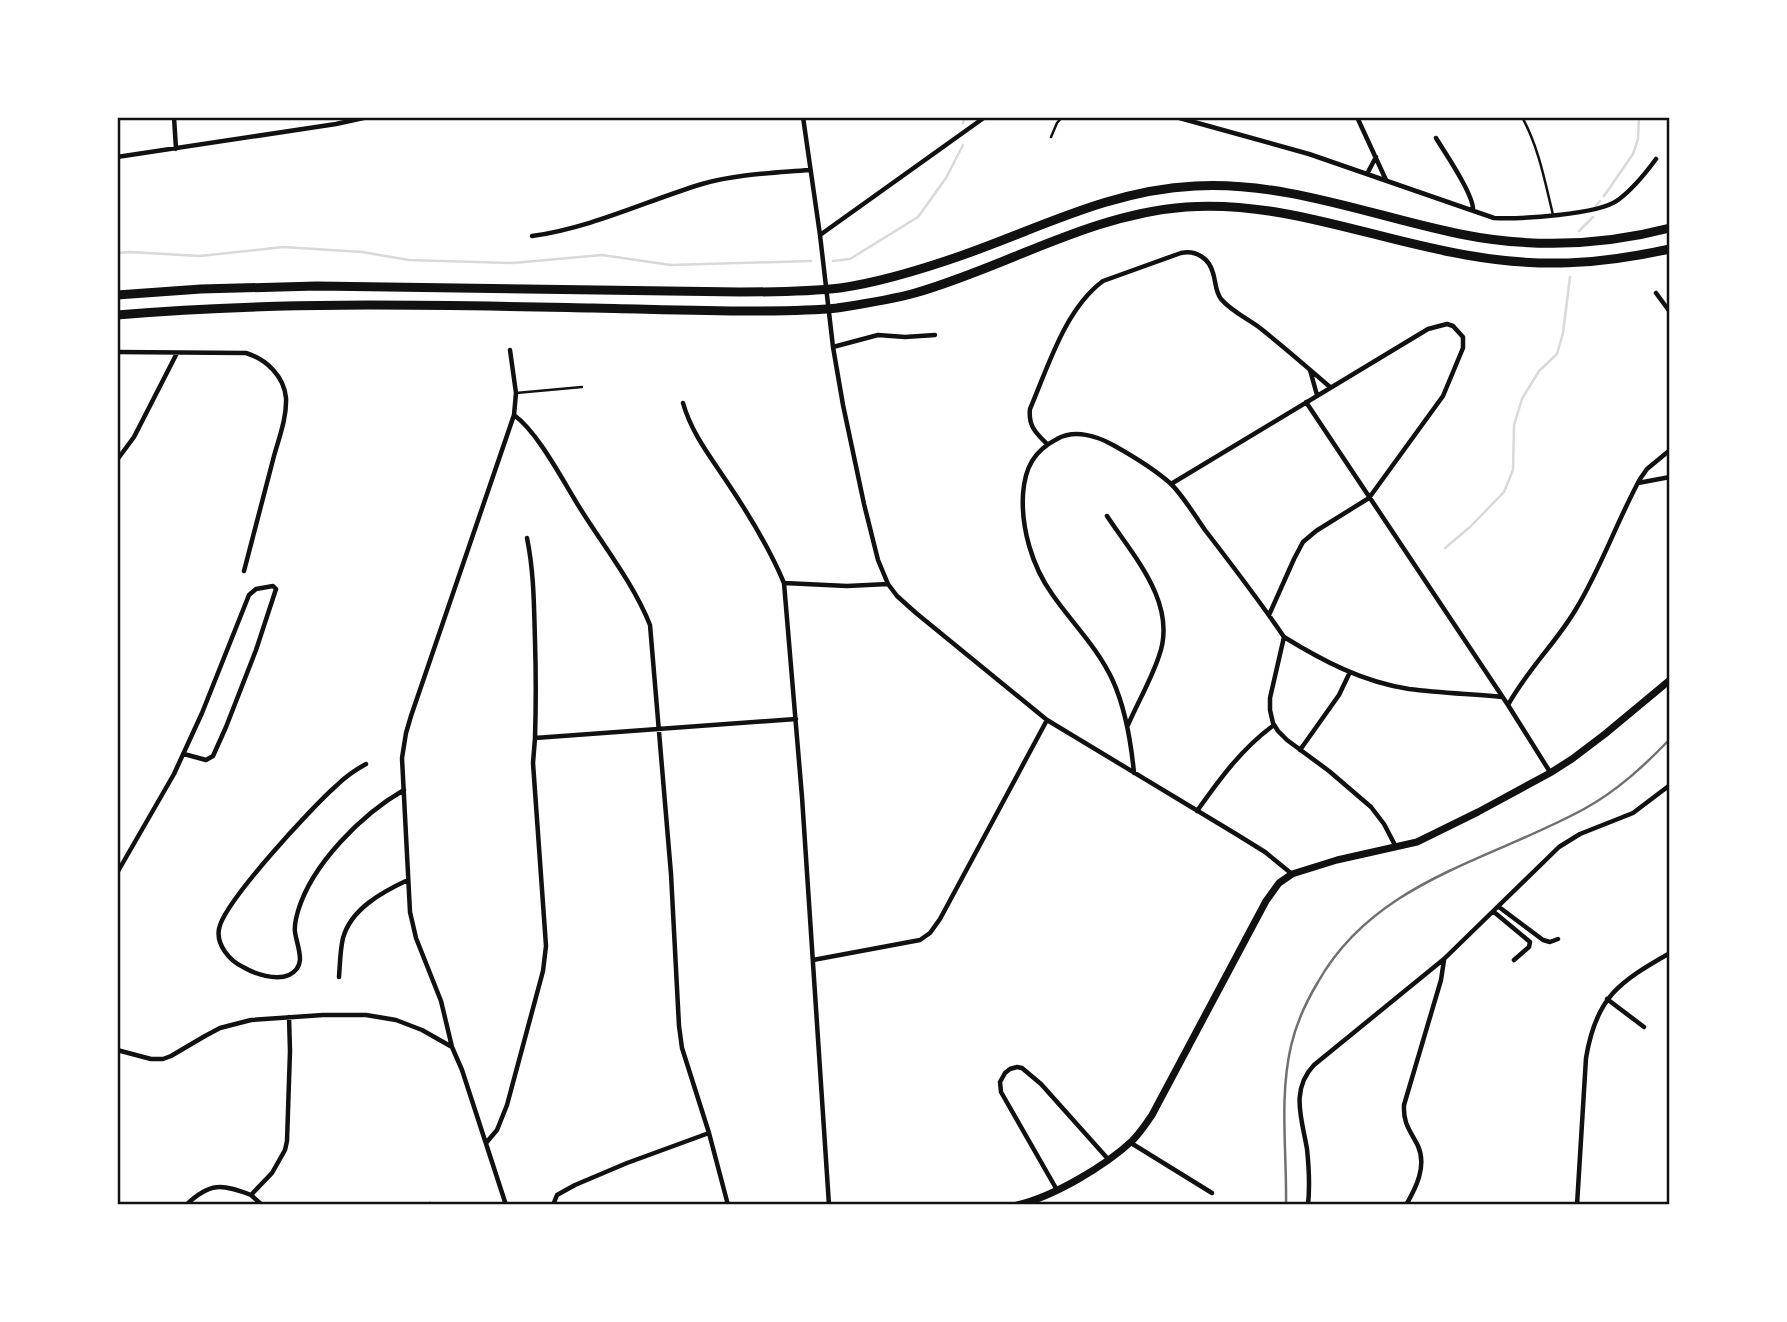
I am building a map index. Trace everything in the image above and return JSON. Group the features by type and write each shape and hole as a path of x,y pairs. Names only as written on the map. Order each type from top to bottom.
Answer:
{"highway":[{"path":"117,295 201,289 317,286 740,292 841,288 874,282 953,258 1101,203 1149,191 1195,186 1244,187 1298,193 1462,234 1525,242 1570,244 1619,239 1670,228"},
{"path":"117,315 289,305 813,310 914,293 1112,220 1187,207 1232,206 1263,209 1298,215 1430,248 1506,261 1589,263 1670,249"}],"main road":[{"path":"1017,1205 1058,1190 1108,1159 1130,1142 1152,1115 1279,883 1292,874 1321,864 1416,842 1434,835 1550,773 1605,734 1670,680"}],"street":[{"path":"174,117 176,149"},
{"path":"117,157 368,117"},
{"path":"803,117 843,405 878,560 888,584 916,613 1047,720 1265,852 1292,874"},
{"path":"820,235 985,117"},
{"path":"1176,117 1308,154 1494,218 1553,215 1609,206 1627,192 1656,159"},
{"path":"1357,117 1387,181"},
{"path":"1436,138 1469,195 1473,210"},
{"path":"1367,174 1376,156"},
{"path":"532,236 567,229 704,184 737,177 809,170"},
{"path":"1047,444 1031,427 1030,409 1074,312 1093,288 1103,281 1181,253 1193,252 1203,257 1213,273 1216,289 1222,300 1330,387"},
{"path":"1656,293 1670,312"},
{"path":"1171,484 1428,329 1447,324 1459,331 1464,342 1450,381 1435,407 1369,498 1303,542 1269,615"},
{"path":"833,348 878,335 935,335"},
{"path":"506,1205 452,1047 441,1001 412,927 402,758 406,733 514,415 516,393 510,350"},
{"path":"117,352 246,353 257,356 272,369 284,388 286,405 282,425 244,571"},
{"path":"117,460 134,437 177,353"},
{"path":"1310,369 1317,395"},
{"path":"1306,402 1508,705 1550,773"},
{"path":"683,403 696,435 748,515 784,583 796,719 829,1205"},
{"path":"514,415 526,425 544,450 650,625 671,874 679,1026 682,1048 728,1205"},
{"path":"1135,774 1128,726 1117,691 1088,640 1052,595 1035,565 1025,529 1024,479 1037,452 1062,436 1077,434 1103,439 1171,484 1284,637 1326,662 1385,684 1410,689 1502,697"},
{"path":"1508,705 1525,677 1576,610 1637,484 1647,469 1670,450"},
{"path":"1637,484 1670,477"},
{"path":"1107,516 1157,596 1164,620 1160,656 1128,726"},
{"path":"486,1143 497,1130 507,1105 543,971 546,946 534,763 536,687 533,585 527,538"},
{"path":"784,583 847,586 888,584"},
{"path":"117,873 184,754 249,595 256,589 273,586 273,598 256,650 213,756 206,760 184,754"},
{"path":"1284,637 1270,698 1274,725 1287,740 1371,807 1396,847"},
{"path":"1300,750 1339,695 1350,672"},
{"path":"535,738 796,719"},
{"path":"813,960 920,940 930,933 1047,720"},
{"path":"1197,811 1232,764 1260,735 1274,725"},
{"path":"366,764 322,799 261,867 223,917 219,927 219,939 227,954 241,967 274,976 286,976 296,970 300,955 295,923 304,895 318,868 377,808 404,790"},
{"path":"1308,1205 1309,1174 1299,1103 1306,1074 1444,959 1559,847 1580,834 1633,813 1669,787"},
{"path":"339,977 342,942 352,920 373,899 408,880"},
{"path":"1499,907 1543,940 1550,942 1558,939"},
{"path":"1494,912 1530,942 1514,960"},
{"path":"1577,1205 1586,1058 1595,1021 1607,999 1620,985 1670,953"},
{"path":"1406,1205 1418,1180 1421,1157 1404,1118 1404,1105 1441,980 1444,959"},
{"path":"1607,999 1644,1027"},
{"path":"118,1052 163,1059 220,1028 251,1020 345,1015 380,1016 397,1020 452,1047"},
{"path":"251,1195 276,1167 287,1141 289,1017"},
{"path":"1058,1190 1000,1092 1002,1077 1010,1069 1022,1068 1041,1084 1108,1159"},
{"path":"553,1205 558,1195 575,1185 709,1133"},
{"path":"1130,1142 1212,1194"},
{"path":"186,1205 203,1191 224,1186 251,1195 262,1205"}],"lane":[{"path":"1051,137 1062,117"},
{"path":"1522,117 1537,150 1553,215"},
{"path":"516,393 582,387"}],"waterway":[{"path":"963,123 964,117"},
{"path":"1604,196 1633,154 1638,139 1639,117"},
{"path":"833,261 850,259 918,217 946,178 963,145"},
{"path":"1595,207 1600,201"},
{"path":"1579,231 1593,217"},
{"path":"117,253 200,256 283,247 362,252 409,260 513,263 602,255 671,265 811,261"},
{"path":"1445,548 1504,492 1513,470 1514,425 1522,399 1539,371 1557,354 1563,333 1570,277"}],"railway":[{"path":"1286,1205 1284,1105 1291,1046 1309,997 1342,948 1370,920 1402,897 1437,877 1548,827 1596,802 1630,777 1670,739"}]}
